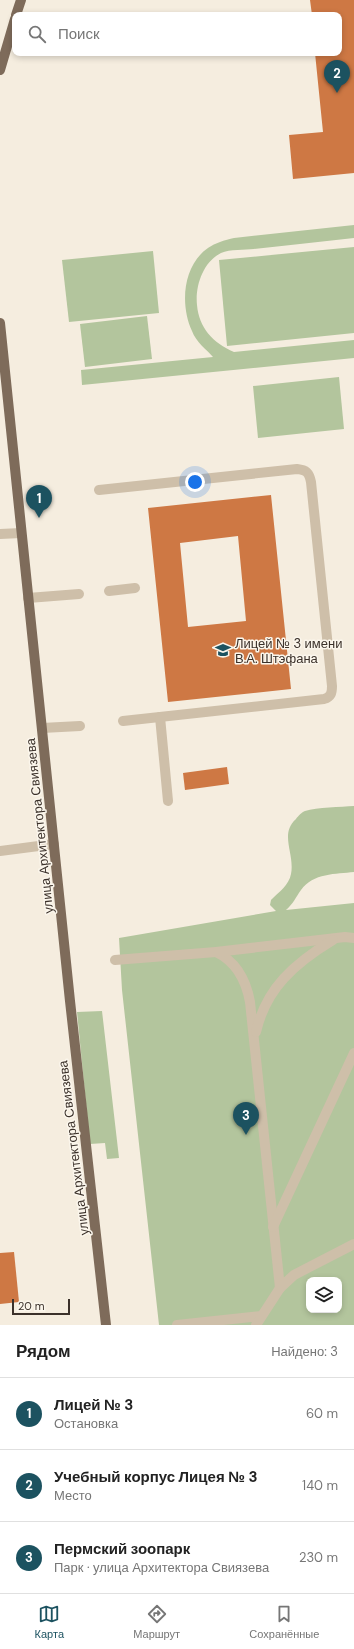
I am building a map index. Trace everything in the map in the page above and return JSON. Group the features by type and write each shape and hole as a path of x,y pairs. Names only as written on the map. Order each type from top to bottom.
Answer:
{"main road":[{"path":"17,12 21,0"},
{"path":"0,70 12,29"},
{"name":"улица Архитектора Свиязева","path":"0,323 70,1001 106,1325"}],"street":[{"path":"99,490 297,469 304,470 310,474 332,693 324,700 123,720"},
{"path":"0,534 21,533"},
{"path":"109,591 135,588"},
{"path":"28,598 79,594"},
{"path":"160,717 168,801"},
{"path":"42,728 80,726"},
{"path":"0,850 54,844"},
{"path":"254,1042 261,1012 273,990 294,968 336,938"},
{"path":"115,960 216,952 336,938 354,938"},
{"path":"216,952 232,962 243,978 250,1002 272,1227 280,1288"},
{"path":"272,1227 354,1053"},
{"path":"177,1325 258,1321 280,1288 294,1275 306,1267 354,1244"}],"green space":[{"path":"354,225 354,238 233,250 221,253 209,262 205,268 197,290 197,305 201,321 208,334 220,344 234,352 354,340 354,358 82,385 81,370 213,357 194,335 185,306 187,280 198,257 208,248 222,241 234,238"},
{"path":"354,247 354,333 227,346 219,260"},
{"path":"153,251 159,313 69,322 62,260"},
{"path":"147,316 152,359 85,367 80,324"},
{"path":"339,377 344,429 258,438 253,386"},
{"path":"354,806 354,872 325,875 312,880 306,884 293,903 286,910 354,903 354,1325 159,1325 122,990 119,938 276,911 270,905 271,900 286,885 291,874 292,867 288,838 291,825 303,812 322,808"},
{"path":"102,1011 119,1158 107,1159 105,1143 90,1144 77,1012"}],"building":[{"path":"310,0 354,0 354,173 293,179 289,135 323,132 315,56 342,56 342,12 312,12"},
{"path":"271,495 291,689 168,702 148,508","holes":["238,536 246,621 188,627 180,543"]},
{"path":"227,767 229,784 185,790 183,773"},
{"path":"14,1252 19,1302 0,1304 0,1253"}],"place":[{"name":"Учебный корпус Лицея № 3","path":"337,93"},
{"name":"Лицей № 3","path":"39,518"},
{"name":"Лицей № 3 имени В.А. Штэфана","path":"223,650"},
{"name":"Пермский зоопарк","path":"246,1135"}]}
